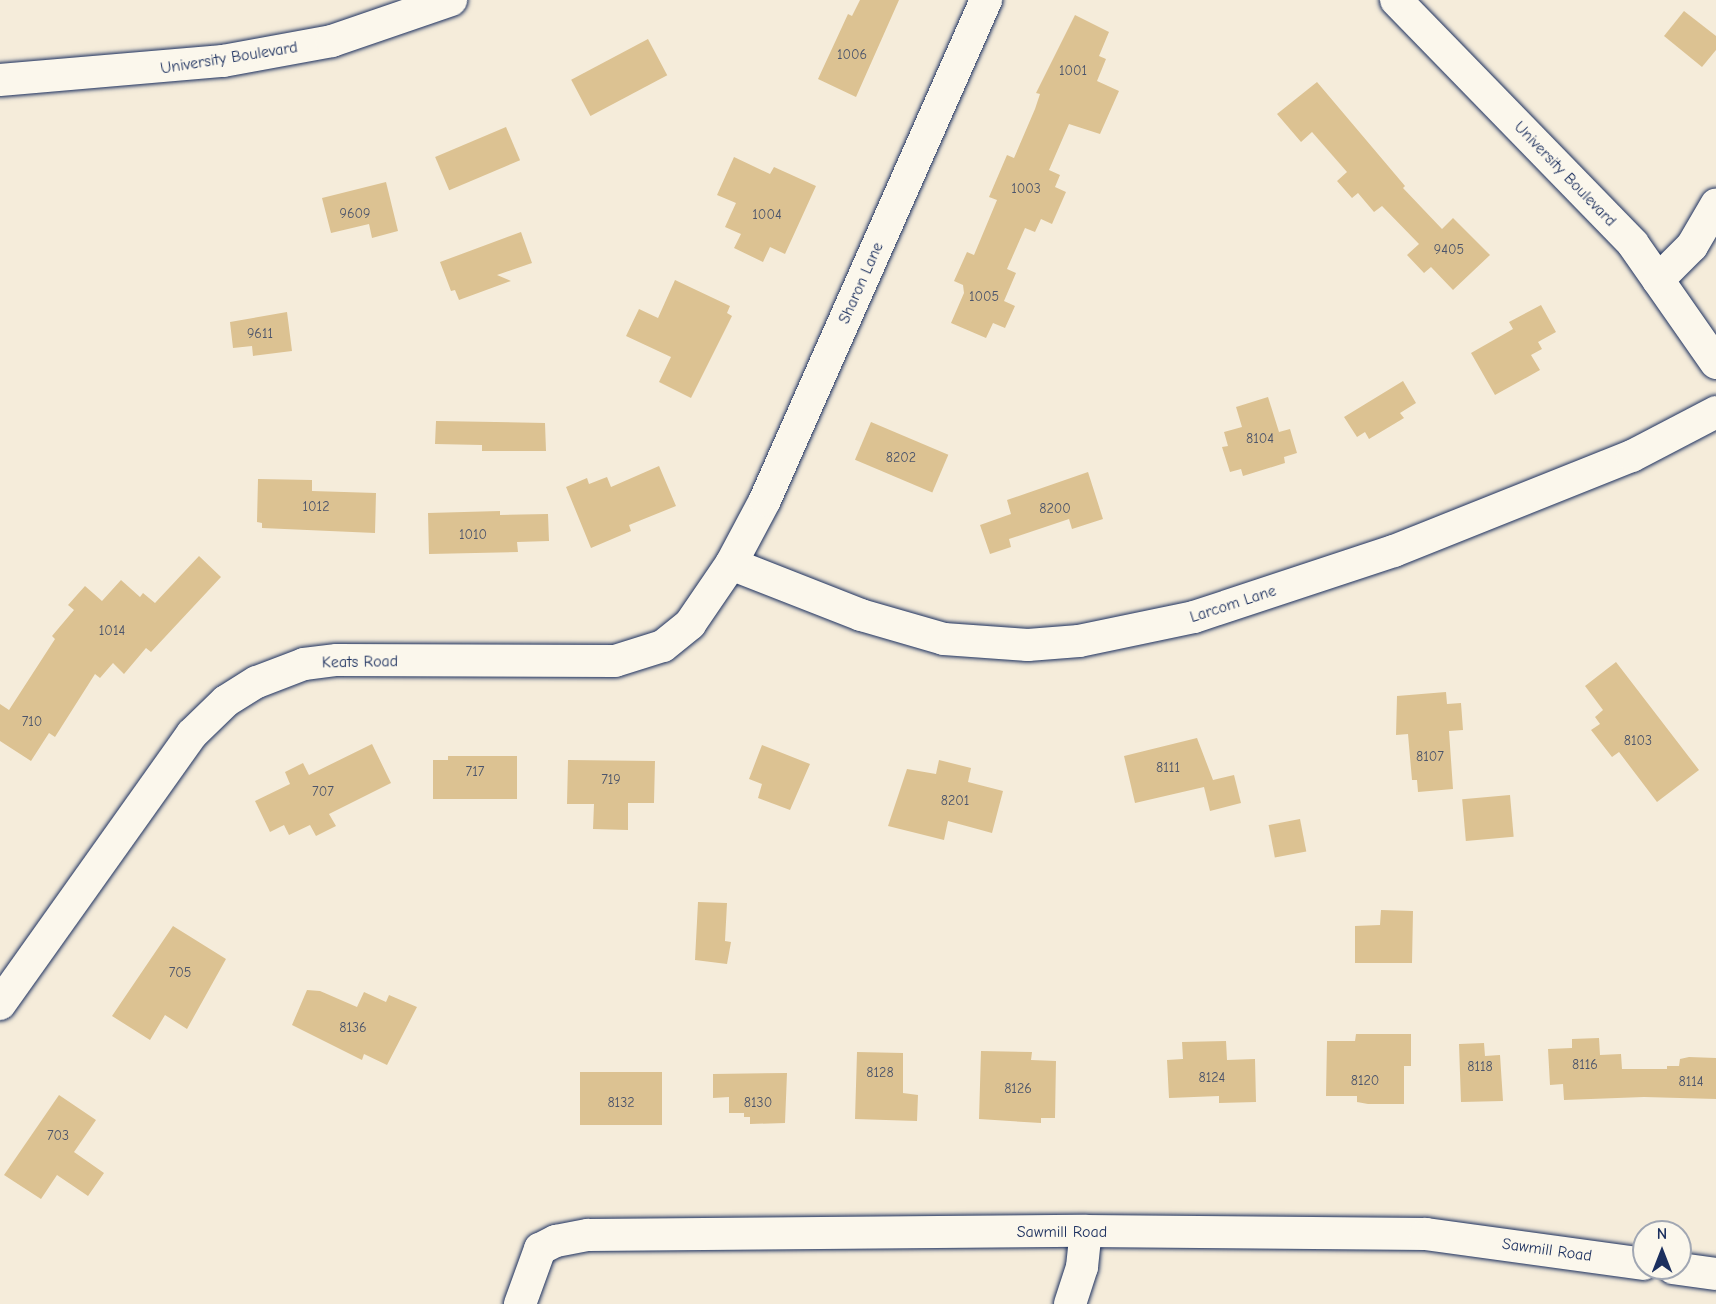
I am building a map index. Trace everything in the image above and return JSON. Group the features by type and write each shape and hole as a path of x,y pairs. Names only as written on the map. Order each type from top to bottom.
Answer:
{"street":[{"name":"University Boulevard","path":"0,80 223,61 332,41 451,0"},
{"name":"Sharon Lane","path":"732,564 765,500 986,0"},
{"name":"University Boulevard","path":"1396,0 1576,183 1632,244 1716,363"},
{"path":"1658,280 1692,246 1716,205"},
{"name":"Larcom Lane","path":"732,564 861,615 944,639 1028,645 1078,642 1194,617 1394,550 1611,465 1716,412"},
{"name":"Keats Road","path":"0,1004 192,734 226,701 257,682 304,664 337,660 583,663 633,658 663,646 690,624 732,564"},
{"path":"1070,1304 1082,1268 1086,1231"},
{"name":"Sawmill Road","path":"520,1304 540,1249 556,1241 588,1235 1086,1231 1426,1234 1632,1262"},
{"path":"1692,1271 1716,1274"}],"building":[{"path":"860,0 899,0 856,97 818,79 848,14 852,16"},
{"path":"1684,11 1716,36 1716,50 1702,67 1664,36"},
{"path":"1075,15 1109,32 1099,56 1106,59 1097,81 1119,91 1100,134 1069,124 1049,170 1060,175 1055,187 1066,192 1052,224 1041,219 1035,232 1025,228 1007,269 1016,273 1004,301 1015,306 1005,328 993,323 986,338 951,323 964,293 963,285 954,281 967,252 974,255 997,200 989,197 1007,155 1014,158 1035,109 1040,94 1036,93"},
{"path":"648,39 667,75 590,116 571,80"},
{"path":"1317,82 1405,186 1403,188 1442,229 1453,218 1490,255 1453,290 1431,267 1424,273 1407,255 1419,244 1382,206 1374,212 1358,193 1352,198 1337,181 1347,172 1312,132 1301,142 1277,114"},
{"path":"506,127 520,160 449,190 435,157"},
{"path":"734,157 770,174 774,167 816,186 785,254 770,247 763,262 734,248 741,234 725,227 736,203 717,195"},
{"path":"386,182 398,231 372,238 369,224 331,233 322,198"},
{"path":"521,232 532,263 497,275 511,281 459,300 455,290 451,291 440,262"},
{"path":"675,280 730,306 727,313 732,316 691,398 659,382 671,357 626,336 639,309 658,318"},
{"path":"1541,305 1556,332 1538,342 1542,349 1531,355 1540,370 1495,395 1471,353 1513,329 1509,322"},
{"path":"287,312 292,351 253,356 252,346 233,348 230,322"},
{"path":"1403,381 1416,403 1400,413 1404,418 1369,439 1365,432 1357,437 1344,417"},
{"path":"1268,397 1279,432 1290,429 1297,453 1284,457 1285,463 1243,476 1241,469 1230,472 1222,447 1228,446 1224,432 1242,427 1236,407"},
{"path":"436,421 545,423 546,451 482,451 482,445 435,444"},
{"path":"871,422 948,455 932,493 855,460"},
{"path":"659,466 676,506 629,525 631,531 591,548 566,487 587,478 589,484 607,477 611,487"},
{"path":"1088,472 1103,519 1072,529 1069,519 1009,539 1011,547 990,554 980,525 1011,514 1007,500"},
{"path":"258,479 312,480 312,491 376,493 375,533 262,528 262,523 257,522"},
{"path":"500,511 500,515 548,514 549,541 517,542 518,552 429,554 428,513"},
{"path":"199,556 221,577 151,652 146,648 124,674 113,663 100,678 95,674 55,737 49,733 31,761 0,741 0,704 9,710 55,639 52,636 74,610 68,605 85,586 102,601 121,580 140,597 143,593 155,603"},
{"path":"1616,662 1699,770 1657,802 1619,752 1612,757 1591,730 1600,724 1595,717 1603,710 1585,686"},
{"path":"1446,692 1447,704 1461,703 1463,730 1449,731 1453,789 1418,792 1417,780 1412,780 1408,734 1396,735 1397,696"},
{"path":"1197,738 1213,780 1234,775 1241,803 1210,811 1204,787 1135,803 1124,756"},
{"path":"372,744 391,783 329,814 336,826 316,836 310,825 289,835 284,825 270,832 255,801 290,784 285,772 303,763 309,775"},
{"path":"762,745 810,764 790,810 758,798 762,784 749,779"},
{"path":"448,756 517,756 517,799 433,799 433,760 448,760"},
{"path":"568,760 655,761 654,803 628,803 628,830 593,829 594,804 567,804"},
{"path":"939,760 971,768 968,782 1003,791 992,833 948,821 944,840 888,826 907,769 936,774"},
{"path":"1510,795 1514,837 1466,841 1462,799"},
{"path":"1300,819 1306,851 1275,857 1269,825"},
{"path":"698,902 727,903 725,941 731,942 727,964 695,960"},
{"path":"1381,910 1413,911 1412,963 1355,963 1355,926 1380,925"},
{"path":"173,926 226,959 187,1029 165,1015 150,1040 112,1016"},
{"path":"307,990 320,991 357,1007 364,992 386,1002 389,995 417,1007 387,1065 364,1054 362,1060 292,1025"},
{"path":"1356,1034 1411,1034 1411,1066 1404,1066 1404,1104 1368,1104 1357,1102 1357,1096 1326,1096 1327,1041 1355,1041"},
{"path":"1599,1038 1600,1055 1621,1054 1622,1069 1667,1069 1667,1066 1679,1066 1680,1059 1716,1058 1716,1099 1644,1097 1564,1100 1563,1084 1550,1085 1548,1049 1572,1048 1572,1039"},
{"path":"1226,1041 1227,1060 1255,1059 1256,1102 1219,1103 1219,1096 1169,1098 1167,1060 1183,1059 1182,1042"},
{"path":"1484,1043 1485,1056 1500,1055 1503,1101 1461,1102 1459,1044"},
{"path":"981,1051 1032,1052 1031,1060 1056,1061 1055,1118 1041,1118 1041,1123 979,1119"},
{"path":"857,1052 903,1053 903,1093 918,1095 917,1121 855,1119"},
{"path":"580,1072 662,1072 662,1125 580,1125"},
{"path":"787,1073 785,1123 750,1124 750,1117 744,1117 744,1113 729,1113 729,1097 713,1098 713,1074"},
{"path":"59,1095 96,1120 74,1152 104,1173 88,1196 57,1175 41,1199 4,1175"}]}
